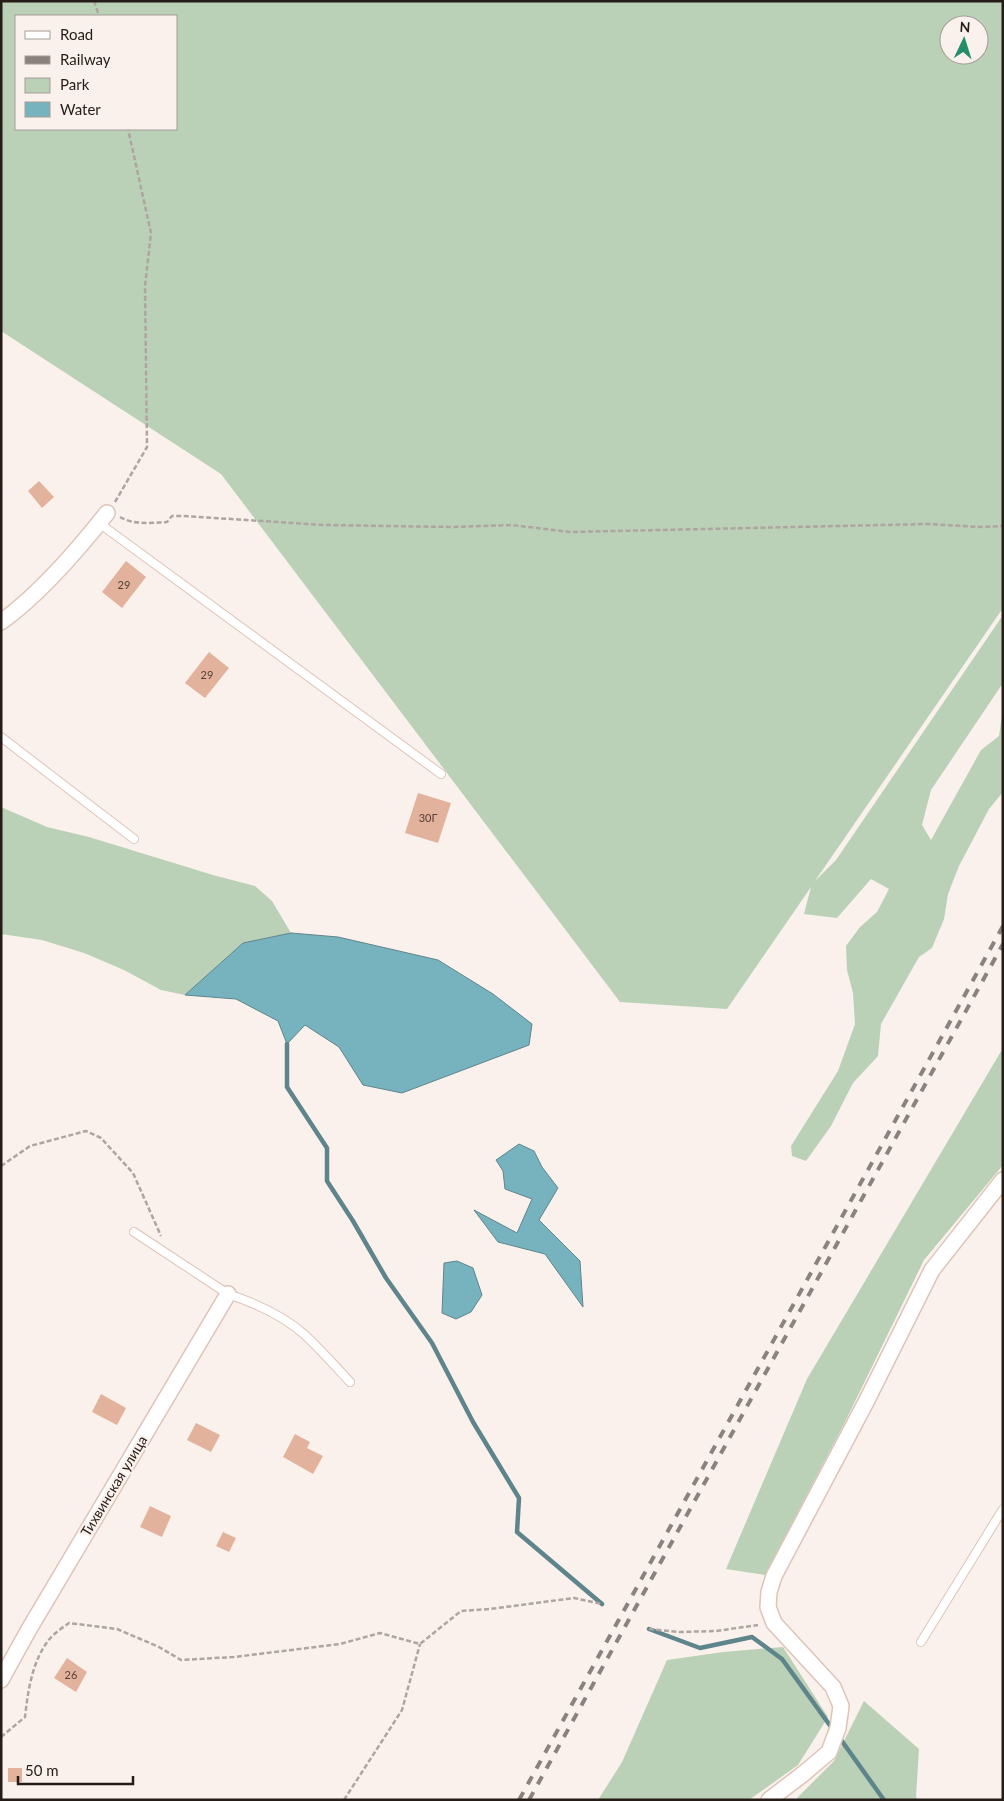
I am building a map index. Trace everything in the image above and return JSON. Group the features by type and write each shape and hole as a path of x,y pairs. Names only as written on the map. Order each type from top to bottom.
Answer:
{"street":[{"path":"1,622 19,609 84,541 106,515"},
{"path":"769,1800 828,1752 838,1728 841,1706 834,1687 774,1623 768,1607 768,1599 774,1576 866,1402 932,1270 1003,1180"},
{"name":"Тихвинская улица","path":"1,1680 28,1631 228,1294"}],"lane":[{"path":"106,515 441,774"},
{"path":"1,737 134,840"},
{"path":"134,1232 228,1294 278,1316 305,1335 350,1382"},
{"path":"921,1642 1003,1509"}],"path":[{"path":"94,1 99,15"},
{"path":"128,130 151,233 145,286 147,447 106,515 142,523 167,522 172,516 184,516 324,524 452,527 512,525 570,532 918,524 981,527 1003,526"},
{"path":"1,1166 30,1146 86,1131 101,1138 133,1173 160,1235 178,1261"},
{"path":"344,1800 402,1710 420,1644 461,1611 574,1598 602,1604"},
{"path":"649,1629 689,1632 758,1626 770,1614"},
{"path":"1,1738 25,1717 27,1694 38,1659 48,1641 69,1623 117,1629 159,1647 180,1660 234,1657 340,1644 380,1633 420,1644"}],"green space":[{"path":"1,1 1003,1 1003,608 815,881 836,860 1003,615 1003,683 931,790 922,825 931,840 981,750 999,736 1003,708 1003,792 989,809 959,866 948,894 944,919 932,948 919,957 881,1024 878,1056 853,1083 831,1126 806,1161 792,1156 791,1146 838,1071 855,1024 853,993 847,970 846,946 860,927 877,912 889,889 871,879 837,918 804,914 811,887 727,1009 620,1002 221,474 1,331"},
{"path":"1,807 47,827 89,837 255,886 272,901 291,933 243,943 185,995 161,990 124,970 84,953 42,940 1,934"},
{"path":"1003,1048 1003,1165 924,1260 845,1422 765,1575 726,1569 807,1379"},
{"path":"783,1647 828,1717 798,1765 749,1800 598,1800 622,1762 667,1660 723,1652"},
{"path":"864,1701 919,1749 916,1797 918,1800 798,1800 797,1798 834,1761"}],"water":[{"path":"291,933 338,937 438,960 493,994 532,1024 529,1045 402,1093 363,1085 339,1047 305,1025 287,1044 278,1021 236,999 185,995 243,943"},
{"path":"519,1144 534,1151 542,1167 558,1188 539,1220 580,1261 583,1307 545,1254 498,1242 474,1210 517,1233 532,1199 505,1189 503,1171 496,1160"},
{"path":"457,1261 473,1268 482,1295 471,1312 456,1319 442,1313 444,1263"}],"building":[{"path":"39,481 54,497 42,508 28,491"},
{"path":"126,561 146,577 122,608 102,592"},
{"path":"209,652 229,668 205,698 185,683"},
{"path":"418,793 451,803 438,843 405,833"},
{"path":"101,1394 126,1408 117,1425 92,1412"},
{"path":"196,1423 220,1435 211,1452 187,1440"},
{"path":"295,1434 310,1442 307,1448 323,1456 313,1474 283,1457"},
{"path":"150,1506 171,1516 162,1537 140,1527"},
{"path":"223,1532 236,1538 229,1552 216,1546"},
{"path":"67,1658 87,1672 76,1692 54,1678"},
{"path":"8,1768 22,1768 22,1782 8,1782"}],"waterway":[{"path":"287,1044 287,1087 327,1148 327,1181 386,1278 432,1343 473,1422 519,1498 517,1532 602,1604"},
{"path":"649,1629 700,1648 752,1637 782,1659 834,1731"},
{"path":"839,1737 884,1800"}],"railway":[{"path":"519,1800 1003,926"},
{"path":"529,1800 1003,944"}]}
